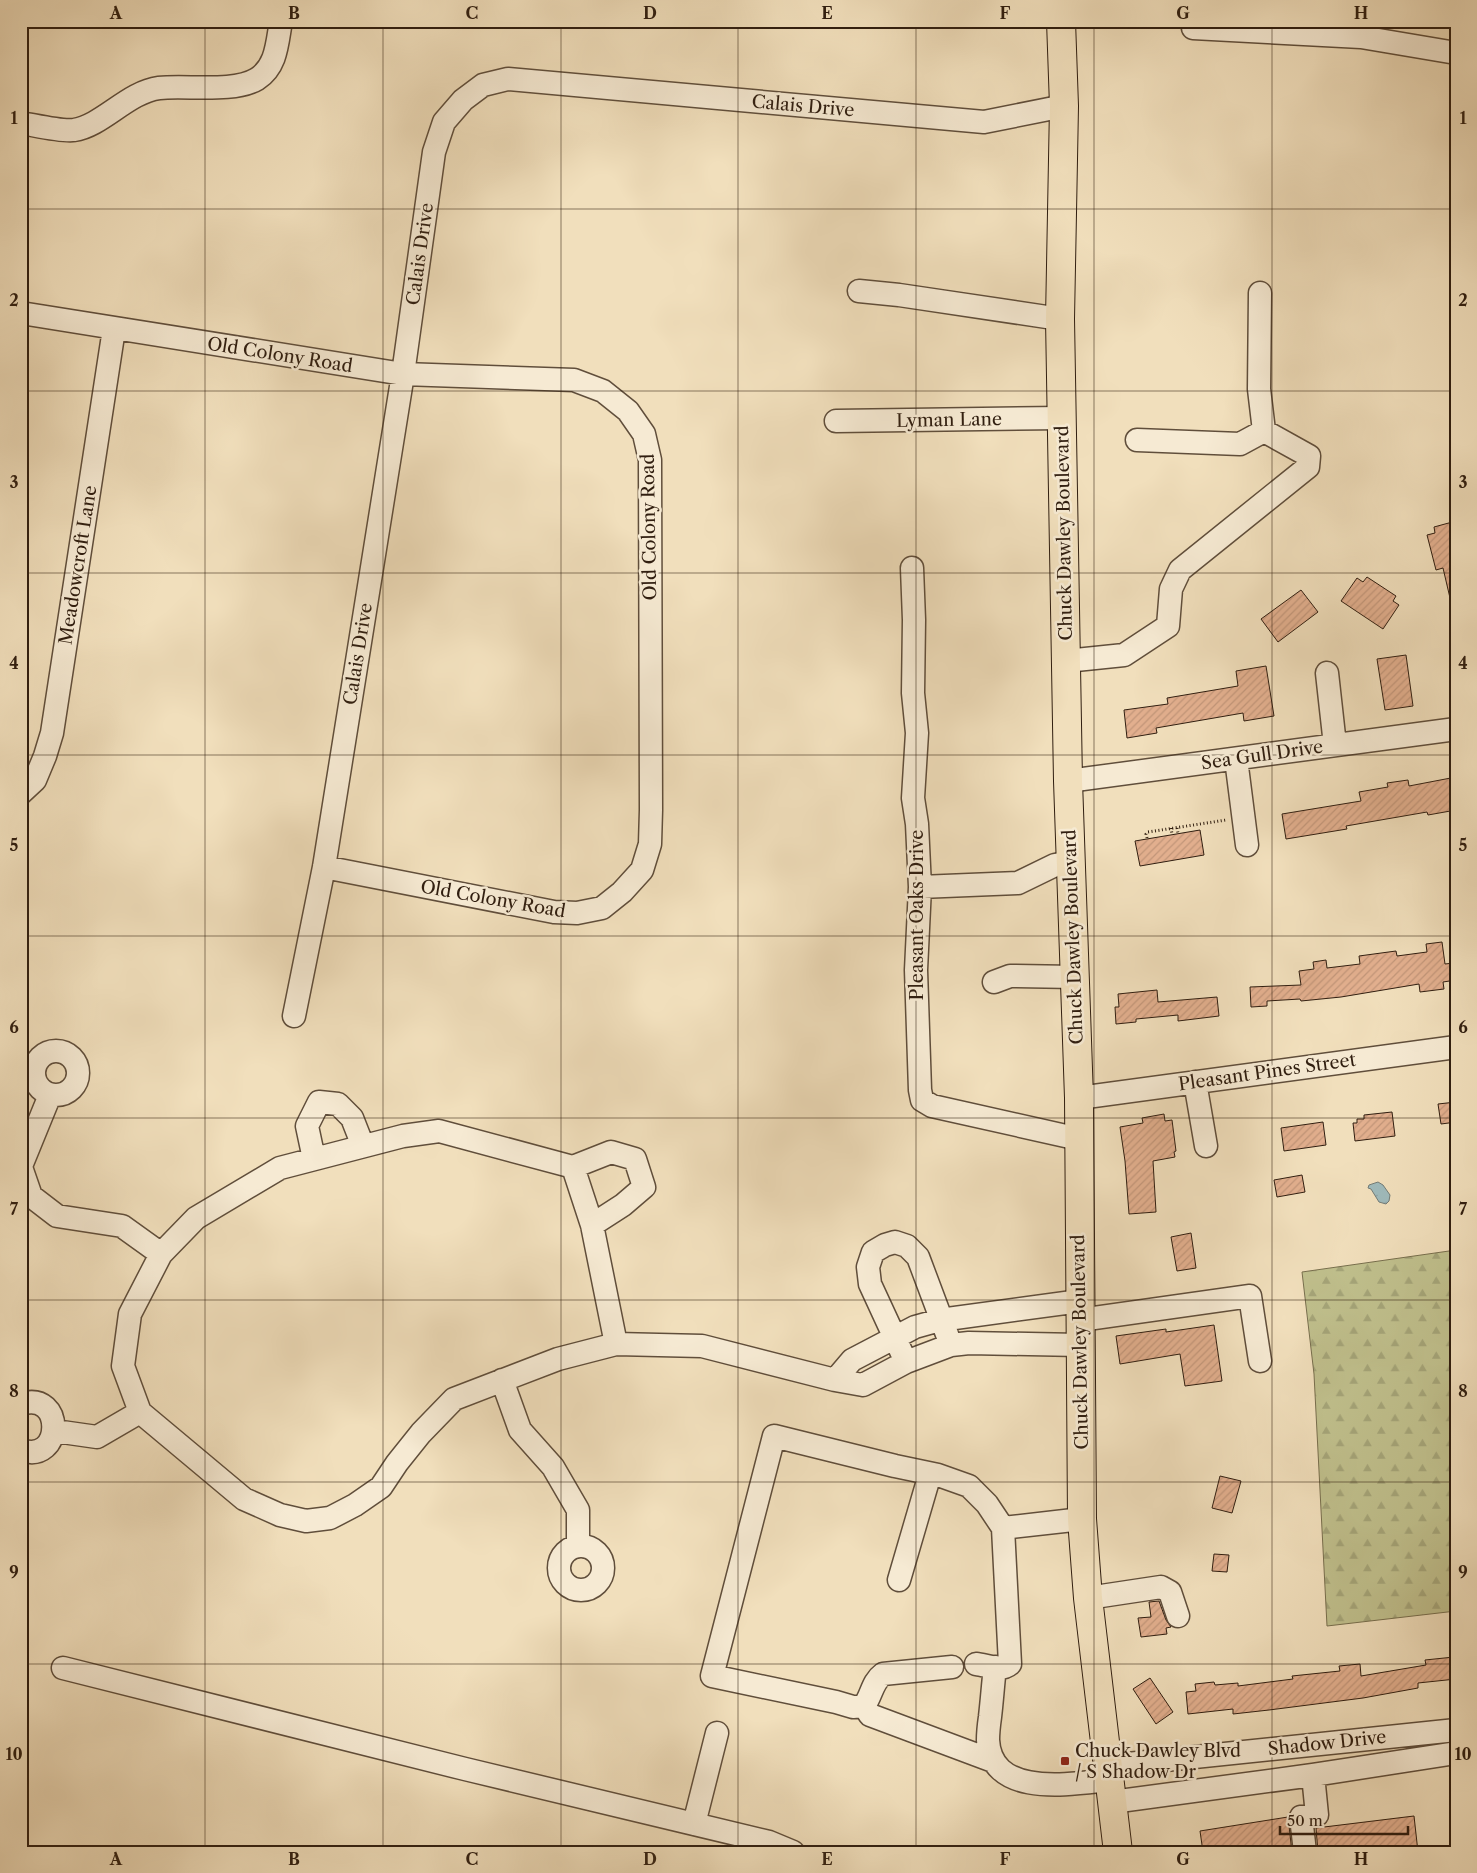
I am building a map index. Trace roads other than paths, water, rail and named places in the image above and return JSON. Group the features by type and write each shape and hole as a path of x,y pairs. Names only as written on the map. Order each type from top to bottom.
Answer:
{"main road":[{"name":"Chuck Dawley Boulevard","path":"1061,21 1064,106 1060,319 1068,781 1079,1098 1082,1519 1088,1598 1118,1852"}],"street":[{"path":"21,123 74,130 95,122 115,108 143,93 157,88 246,84 256,79 271,65 276,54 281,21"},
{"path":"1193,28 1361,29 1456,53"},
{"name":"Calais Drive","path":"294,1016 324,867 403,374 434,152 444,122 463,100 483,85 508,79 984,122 1064,106"},
{"path":"859,291 899,295 1060,319"},
{"path":"1260,293 1259,389 1264,431"},
{"name":"Old Colony Road","path":"21,314 403,374 574,380 603,391 628,411 644,434 650,460 650,844 642,870 622,892 602,908 577,914 554,912 324,867"},
{"name":"Meadowcroft Lane","path":"21,793 35,780 52,733 114,329"},
{"name":"Lyman Lane","path":"836,421 1062,418"},
{"path":"1137,440 1240,444 1264,431"},
{"path":"1066,661 1124,655 1168,626 1171,589 1180,570 1308,467 1308,456 1264,431"},
{"name":"Pleasant Oaks Drive","path":"912,568 914,620 912,693 917,733 912,798 917,824 920,887 916,970 920,1090 922,1100 932,1106 1079,1139"},
{"path":"1327,673 1335,745"},
{"name":"Sea Gull Drive","path":"1068,781 1236,760 1456,729"},
{"path":"1236,760 1247,845"},
{"path":"920,887 1018,883 1055,864 1071,862"},
{"path":"994,982 1010,976 1075,977"},
{"name":"Pleasant Pines Street","path":"1079,1098 1456,1047"},
{"path":"1195,1082 1206,1146"},
{"path":"50,1095 21,1167 32,1196 57,1216 122,1226 161,1254"},
{"path":"314,1159 307,1126 319,1102 338,1104 352,1118 363,1146"},
{"path":"592,1225 623,1205 644,1187 635,1159 611,1152 573,1167 439,1130 403,1136 280,1168 196,1218 161,1254 130,1314 123,1366 140,1412 244,1499 280,1515 306,1521 330,1518 355,1505 381,1487 396,1463 421,1433 454,1399 558,1359 616,1344 702,1346 835,1380 863,1385 906,1362 951,1345 1080,1322 1250,1296 1260,1361"},
{"path":"573,1167 592,1225 616,1344"},
{"path":"906,1362 870,1284 868,1267 873,1252 885,1245 895,1242 907,1246 918,1257 940,1320 951,1345"},
{"path":"835,1380 852,1360 894,1336 915,1327 940,1320 1080,1322"},
{"path":"502,1380 520,1430 552,1467 578,1510 578,1546"},
{"path":"21,1404 33,1402 43,1406 50,1412 54,1421 54,1431 51,1440 45,1447 36,1451 26,1452 21,1450"},
{"path":"54,1431 96,1437 140,1412"},
{"path":"952,1667 883,1674 877,1678 869,1700 864,1706 853,1707 712,1676 774,1436 930,1474 969,1486 987,1504 1003,1528 1010,1664 1006,1667 985,1666 988,1740 993,1761 1000,1770 1016,1780 1038,1784 1110,1783"},
{"path":"899,1580 930,1474"},
{"path":"1003,1528 1082,1519"},
{"path":"1088,1598 1161,1586 1170,1592 1178,1616"},
{"path":"63,1668 464,1770 769,1842 793,1852"},
{"path":"864,1706 870,1714 993,1761"},
{"name":"Shadow Drive","path":"1110,1783 1180,1758 1456,1730"},
{"path":"694,1824 717,1733"},
{"name":"Shadow Drive","path":"1110,1783 1182,1792 1313,1775 1456,1753"},
{"path":"1180,1758 1182,1792"},
{"path":"1305,1852 1301,1817 1317,1815 1313,1775"}],"water":[{"path":"1378,1182 1383,1185 1390,1195 1389,1201 1386,1204 1379,1202 1371,1189 1368,1188 1369,1185"}],"place":[{"name":"Chuck Dawley Blvd / S Shadow Dr","path":"1065,1761"}]}
